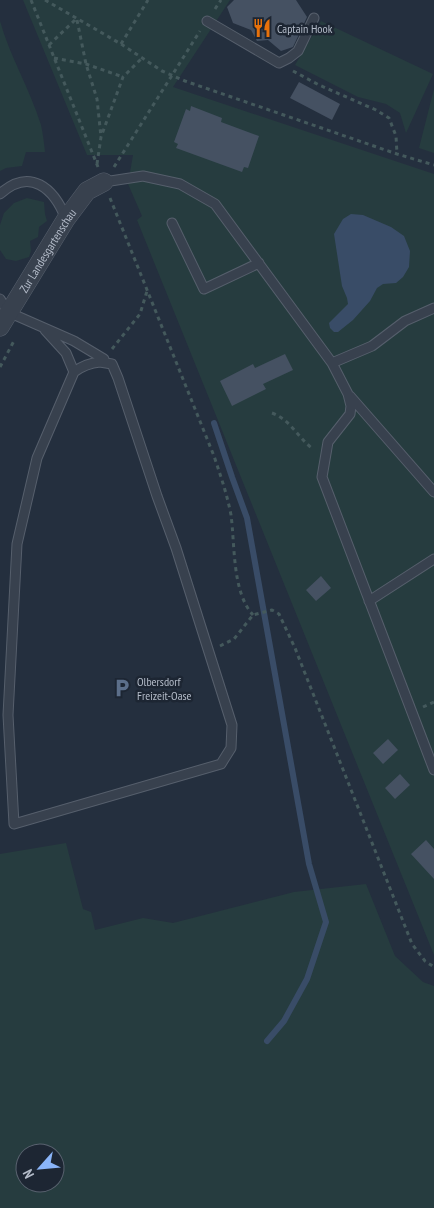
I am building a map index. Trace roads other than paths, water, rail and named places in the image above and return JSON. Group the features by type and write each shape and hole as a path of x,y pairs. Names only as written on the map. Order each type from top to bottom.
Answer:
{"street":[{"name":"Zur Landesgartenschau","path":"3,313 30,279 66,219 87,191 104,182"}],"lane":[{"path":"207,21 279,63 298,51 314,18"},
{"path":"104,182 143,176 180,184 215,204 332,363 348,394 351,406 350,414 328,442 322,477 434,770"},
{"path":"0,194 17,184 34,182 51,192 62,208 66,219"},
{"path":"172,223 204,289 259,263"},
{"path":"332,363 372,346 405,321 434,308"},
{"path":"3,313 43,327 74,341 104,358"},
{"path":"43,327 66,353 74,372 37,458 17,544 8,715 14,824 221,764 231,748 232,725 176,548 112,364 91,362 74,372"},
{"path":"348,394 434,492"},
{"path":"369,601 434,559"}],"water":[{"path":"351,214 363,215 391,227 404,236 410,251 409,267 403,277 396,283 383,284 377,288 370,301 353,320 338,332 334,332 330,328 329,323 348,304 342,286 334,234 343,219"}],"waterway":[{"path":"214,423 247,518 309,864 326,922 307,979 284,1021 267,1041"}],"place":[{"name":"Captain Hook","path":"262,28"},
{"name":"Olbersdorf Freizeit-Oase","path":"122,688"}]}
